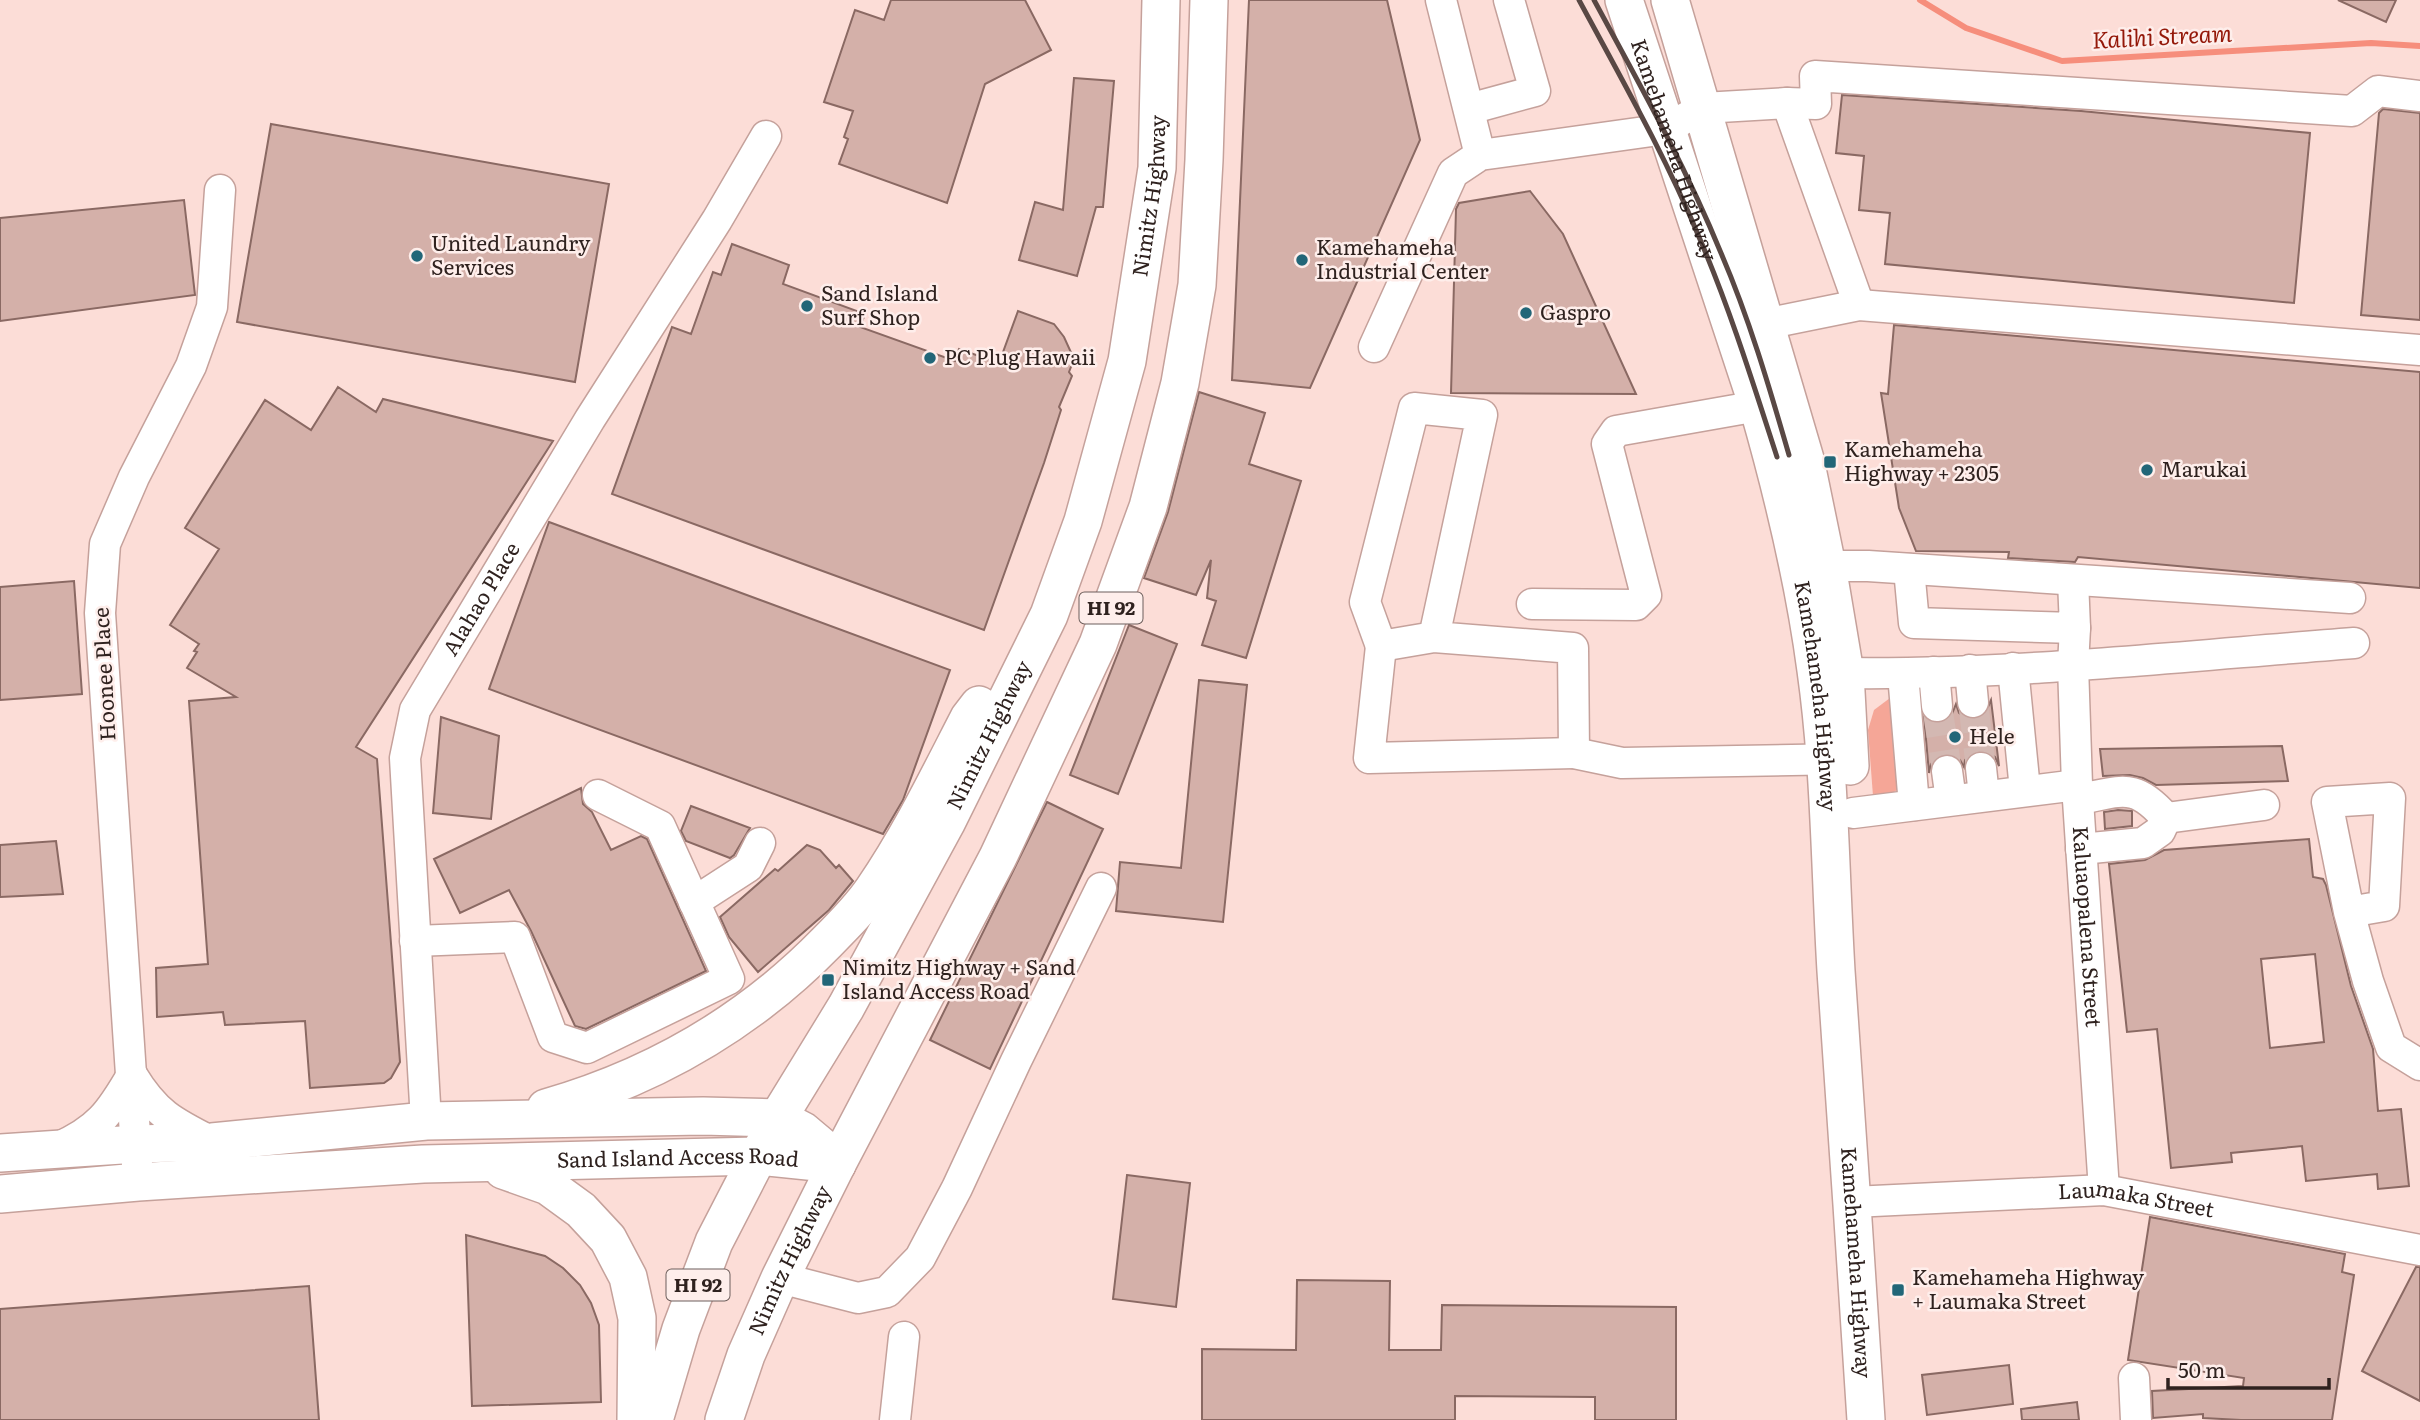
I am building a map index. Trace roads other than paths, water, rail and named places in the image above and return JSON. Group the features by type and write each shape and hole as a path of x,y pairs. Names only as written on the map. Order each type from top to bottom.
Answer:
{"main road":[{"name":"Nimitz Highway","path":"654,1420 681,1329 713,1242 778,1118 846,1007 946,822 1049,615 1083,521 1127,361 1157,168 1161,0"},
{"name":"Nimitz Highway","path":"724,1420 746,1355 780,1278 998,857 1098,644 1148,507 1180,383 1197,285 1209,0"},
{"name":"Kamehameha Highway","path":"1624,0 1758,406 1777,473 1800,573 1816,670 1853,813 1864,1201 1866,1420"},
{"name":"Kamehameha Highway","path":"1670,0 1805,459 1845,673 1838,760 1836,970 1889,1420"},
{"path":"502,1120 576,1100 667,1062 751,1011 800,970 872,893 901,846 969,718 1049,615"},
{"name":"Sand Island Access Road","path":"0,1153 212,1142 426,1121 703,1116 778,1118 803,1131 828,1152 837,1164"},
{"name":"Sand Island Access Road","path":"0,1194 138,1182 482,1162 757,1156 837,1164"},
{"path":"482,1162 548,1186 581,1210 608,1239 628,1277 637,1318 636,1420"}],"street":[{"path":"1441,0 1480,155"},
{"path":"1469,109 1535,91 1509,0"},
{"path":"1374,346 1453,173 1480,155 1666,129 1703,108 1816,104 1815,76 2352,111 2378,91 2420,96"},
{"path":"1787,103 1859,305"},
{"name":"Alahao Place","path":"426,1121 405,758 415,710 590,419 717,220 766,135"},
{"name":"Hoonee Place","path":"138,1182 100,613 105,544 134,477 191,366 212,307 220,190"},
{"path":"1765,324 1859,305 2420,350"},
{"path":"1532,604 1636,605 1646,595 1607,444 1616,431 1758,406"},
{"path":"1434,637 1482,415 1414,408 1364,602 1381,646 1369,758 1574,753 1622,764 1838,760"},
{"path":"1827,566 2350,598"},
{"path":"1909,569 1914,623 2075,628"},
{"name":"Kaluaopalena Street","path":"2073,580 2078,792 2104,1190"},
{"path":"1381,646 1434,637 1573,648 1574,753"},
{"path":"1845,673 1903,674 2073,665 2354,643"},
{"path":"2013,668 2025,790"},
{"path":"1970,670 1973,702"},
{"path":"1934,672 1937,706"},
{"path":"1903,674 1914,805"},
{"path":"1853,813 1914,805 1949,786 1983,782 2025,790 2129,791 2141,794 2152,802 2166,818"},
{"path":"415,941 515,937 553,1037 587,1048 730,979 660,826 598,795"},
{"path":"2166,818 2264,806"},
{"path":"2081,849 2143,843 2160,831 2166,818"},
{"path":"694,902 748,867 760,843"},
{"path":"780,1278 859,1298 887,1292 920,1258 957,1188 1101,888"},
{"path":"2349,912 2390,1047 2420,1065"},
{"path":"52,1150 84,1135 111,1110 132,1075 154,1107 173,1122 212,1142"},
{"name":"Laumaka Street","path":"1864,1201 2104,1190 2419,1248"},
{"path":"895,1420 904,1337"},
{"path":"2134,1378 2136,1420"}],"waterway":[{"name":"Kalihi Stream","path":"1920,0 1966,28 2062,61 2371,43 2420,46"}],"tunnel":[{"path":"1973,702 1981,768"},
{"path":"1937,706 1947,771"}],"railway":[{"path":"1579,0 1686,206 1731,319 1777,457"},
{"path":"1594,0 1661,125 1707,220 1750,327 1789,455"}],"place":[{"name":"United Laundry Services","path":"417,256"},
{"name":"Kamehameha Industrial Center","path":"1302,260"},
{"name":"Sand Island Surf Shop","path":"807,306"},
{"name":"Gaspro","path":"1526,313"},
{"name":"PC Plug Hawaii","path":"930,358"},
{"name":"Kamehameha Highway + 2305","path":"1830,462"},
{"name":"Marukai","path":"2147,470"},
{"name":"Hele","path":"1955,737"},
{"name":"Nimitz Highway + Sand Island Access Road","path":"828,980"},
{"name":"Kamehameha Highway + Laumaka Street","path":"1898,1290"}]}
